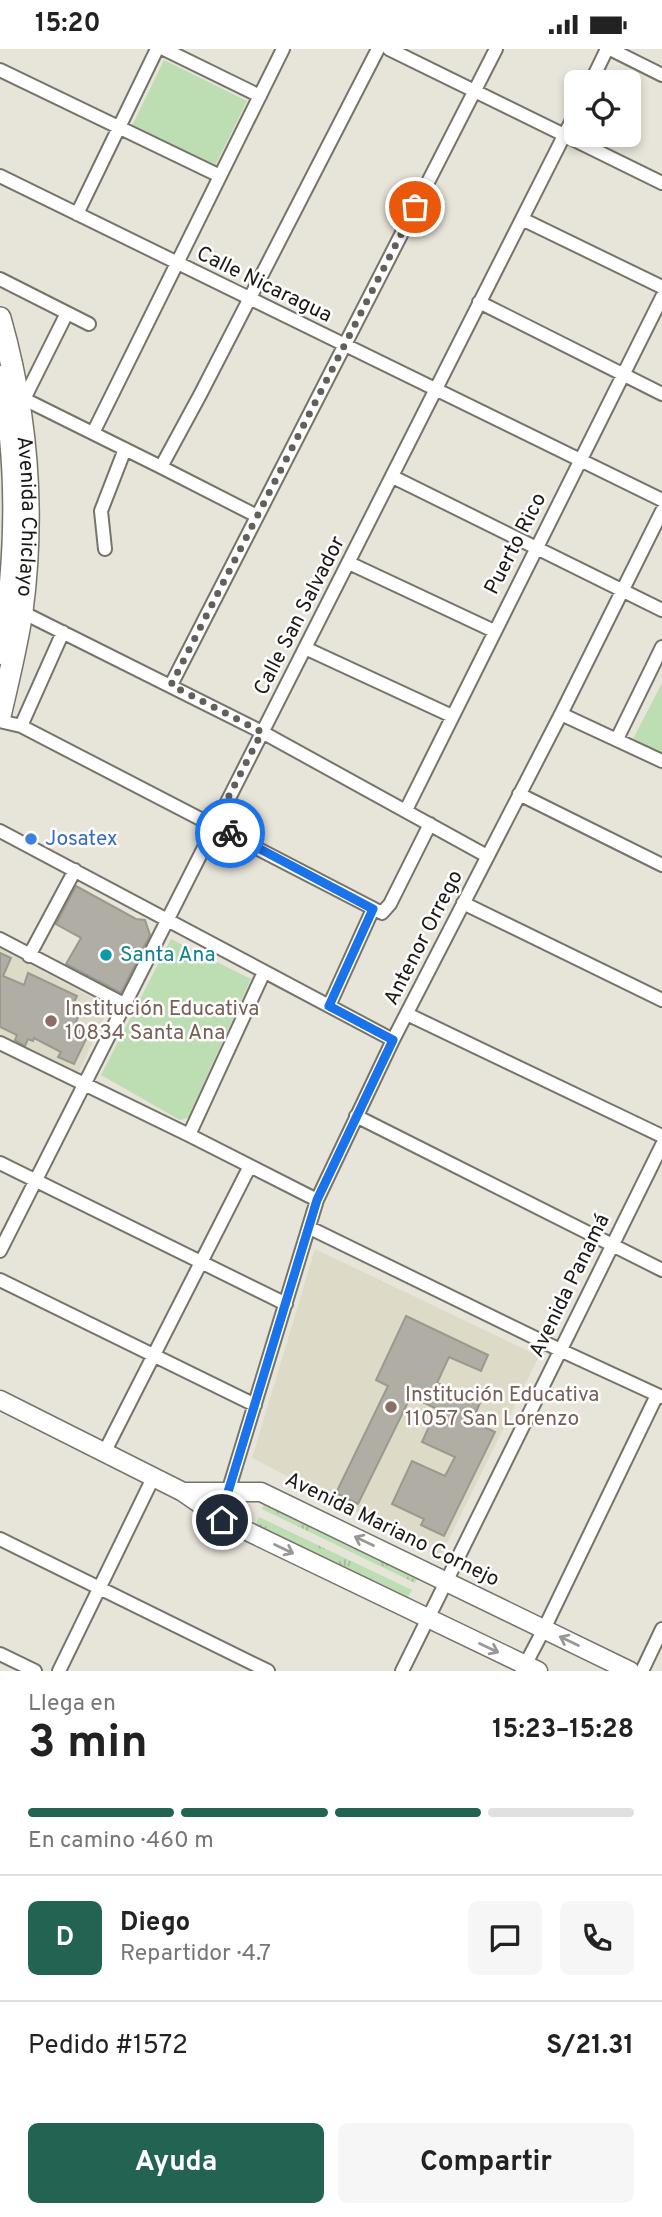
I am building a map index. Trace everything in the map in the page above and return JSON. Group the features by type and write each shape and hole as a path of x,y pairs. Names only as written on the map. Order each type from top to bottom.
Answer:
{"main road":[{"name":"Avenida Chiclayo","path":"0,318 21,398 27,453 28,510 22,613 0,718"}],"street":[{"path":"77,214 157,49"},
{"path":"164,49 260,96"},
{"path":"93,433 283,49"},
{"path":"162,467 377,49"},
{"path":"389,49 564,135"},
{"path":"171,685 496,49"},
{"path":"598,70 609,49 662,75"},
{"path":"0,70 220,176"},
{"name":"Calle San Salvador","path":"0,1251 564,135"},
{"path":"588,147 662,183"},
{"name":"Calle Nicaragua","path":"0,176 662,500"},
{"path":"522,219 662,287"},
{"path":"0,279 89,324"},
{"name":"Puerto Rico","path":"405,810 662,297"},
{"path":"479,302 662,394"},
{"path":"67,313 21,398 257,516"},
{"name":"Avenida Chiclayo","path":"0,375 9,432 13,525 8,606 0,655"},
{"path":"106,549 101,511 125,449"},
{"path":"393,477 662,610"},
{"name":"Antenor Orrego","path":"222,1520 228,1492 317,1200 393,1040 662,511"},
{"path":"349,563 494,631"},
{"path":"22,613 262,732 487,856"},
{"path":"21,726 63,632"},
{"path":"617,739 662,647"},
{"path":"305,648 452,716"},
{"path":"561,714 662,761"},
{"path":"0,718 21,726 378,911"},
{"path":"519,794 662,865"},
{"path":"329,1006 378,911 390,904 430,824"},
{"path":"0,831 393,1040"},
{"path":"29,956 75,870"},
{"path":"463,903 662,1000"},
{"path":"0,940 124,1004"},
{"path":"189,1135 264,972"},
{"path":"407,1014 662,1136"},
{"path":"0,1044 317,1200"},
{"path":"356,1116 662,1270"},
{"name":"Avenida Panamá","path":"402,1671 662,1145"},
{"path":"0,1163 286,1304"},
{"path":"104,1453 250,1166"},
{"path":"0,1400 183,1492 222,1520 528,1669 544,1629 659,1396 310,1228"},
{"path":"0,1280 256,1405"},
{"path":"59,1671 153,1478"},
{"name":"Avenida Mariano Cornejo","path":"183,1492 256,1490 272,1496 630,1671"},
{"path":"0,1539 268,1671"},
{"path":"642,1671 662,1629"},
{"path":"0,1654 35,1671"}],"shaded area":[{"name":"Institución Educativa 10834 Santa Ana","path":"0,948 109,1007 78,1074 0,1035"},
{"name":"Institución Educativa 11057 San Lorenzo","path":"315,1249 539,1356 441,1555 252,1458"}],"green space":[{"path":"164,60 247,101 215,166 132,126"},
{"path":"662,683 662,753 633,739"},
{"path":"171,939 251,979 188,1118 180,1120 101,1075"},
{"path":"266,1501 419,1576 415,1583 262,1509"},
{"path":"259,1517 412,1590 408,1597 256,1524"}],"building":[{"name":"Santa Ana","path":"76,886 136,919 145,920 150,935 121,993 66,964 81,938 56,924"},
{"name":"Institución Educativa 10834 Santa Ana","path":"0,953 11,958 3,976 24,985 28,973 77,996 71,1009 80,1013 73,1028 88,1035 74,1064 58,1057 61,1052 34,1038 33,1041 28,1039 25,1046 15,1040 17,1035 0,1027"},
{"path":"406,1316 488,1355 481,1371 449,1357 437,1383 480,1403 472,1421 495,1432 444,1536 421,1525 424,1519 392,1504 412,1461 445,1476 455,1457 422,1442 437,1409 411,1396 358,1504 336,1493 388,1386 376,1380"}],"way so far":[{"path":"230,833 214,825 262,732 171,685 415,207"}],"place":[{"name":"Josatex","path":"31,839"},
{"name":"Santa Ana","path":"106,955"},
{"name":"Institución Educativa 10834 Santa Ana","path":"51,1021"},
{"name":"Institución Educativa 11057 San Lorenzo","path":"391,1407"}],"route":[{"path":"222,1520 228,1492 317,1200 393,1040 329,1006 373,909 230,833"}]}
